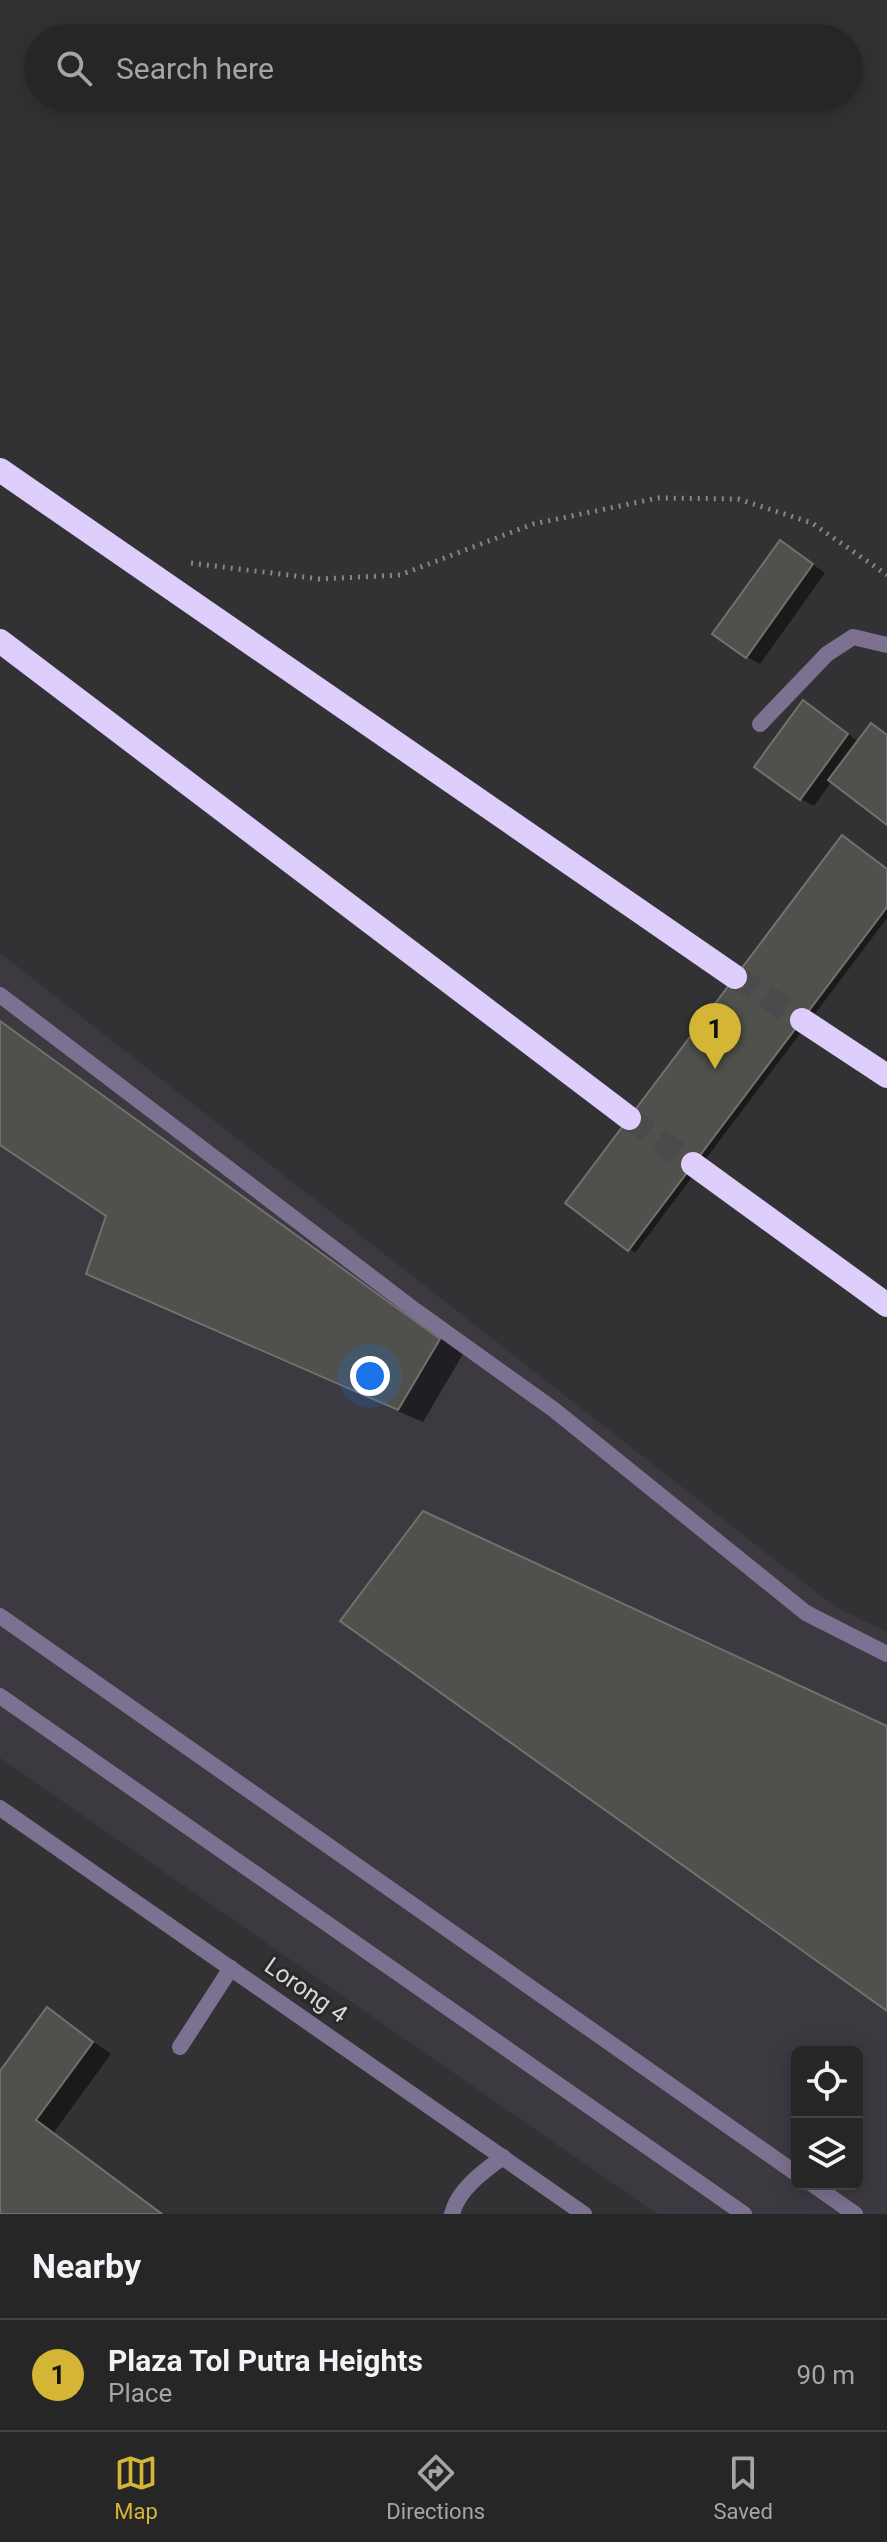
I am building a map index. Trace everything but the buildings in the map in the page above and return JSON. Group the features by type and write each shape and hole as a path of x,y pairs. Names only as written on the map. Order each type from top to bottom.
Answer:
{"highway":[{"path":"0,470 735,977"},
{"path":"0,641 629,1118"},
{"path":"802,1020 887,1076"},
{"path":"693,1164 887,1305"}],"street":[{"path":"760,724 827,654 853,637 887,645"},
{"path":"0,995 416,1311 553,1409 806,1613 887,1654"},
{"path":"0,1616 791,2170"},
{"path":"0,1696 744,2214"},
{"name":"Lorong 4","path":"0,1808 584,2214"},
{"path":"180,2047 231,1968"},
{"path":"452,2214 476,2176 503,2157"},
{"path":"821,2190 855,2214"}],"path":[{"path":"183,562 320,579 400,575 533,524 658,498 738,499 812,523 887,575"}],"shaded area":[{"path":"0,953 835,1607 887,1632 887,2214 657,2214 0,1758"}],"tunnel":[{"path":"735,977 802,1020"},
{"path":"629,1118 693,1164"}],"place":[{"name":"Plaza Tol Putra Heights","path":"715,1069"}]}
